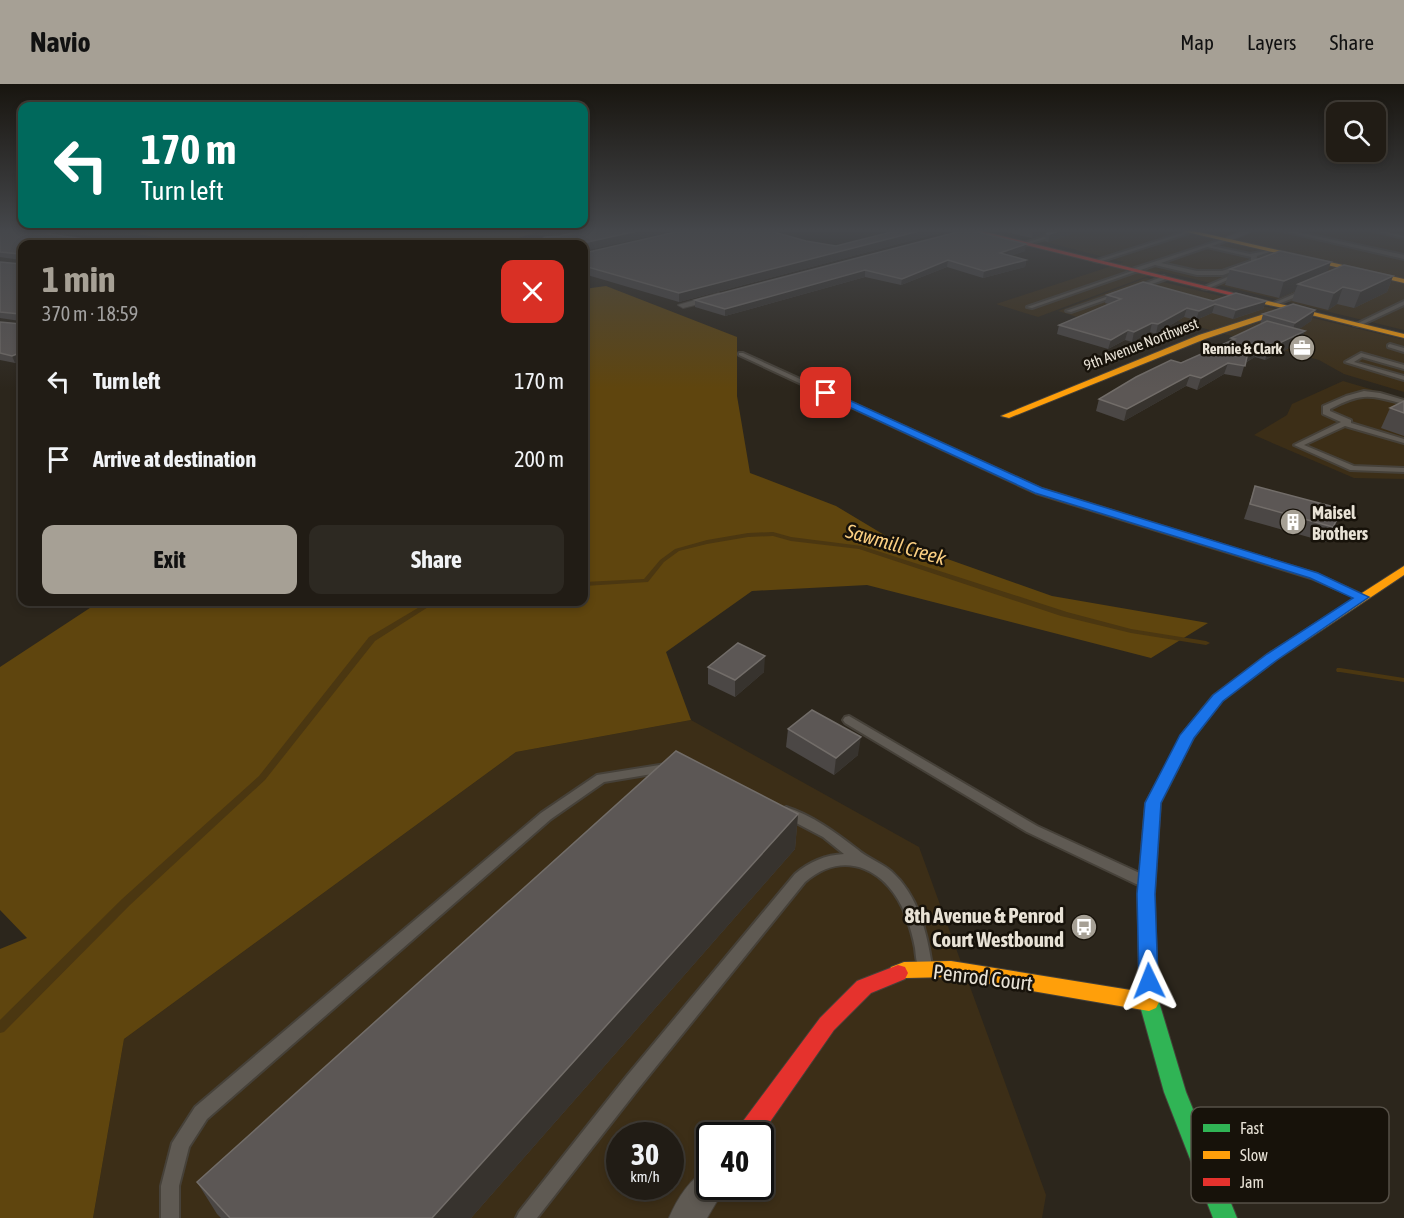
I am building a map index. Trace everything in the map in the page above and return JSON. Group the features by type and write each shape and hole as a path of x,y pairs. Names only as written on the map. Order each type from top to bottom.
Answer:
{"street":[{"path":"1184,283 1236,298 1274,304 1404,336"},
{"path":"683,305 725,295"},
{"name":"9th Avenue Northwest","path":"1006,416 1192,340 1291,308"},
{"path":"1191,1133 1175,1092 1149,1002 1147,883 1153,803 1188,735 1218,698 1272,657 1404,570"},
{"name":"Penrod Court","path":"756,1122 826,1023 864,987 903,970 951,969 1149,1002"},
{"path":"686,1218 699,1200"},
{"path":"1218,1203 1224,1218"}],"lane":[{"path":"1030,307 1100,283"},
{"path":"1133,289 1150,283"},
{"path":"1205,288 1217,283"},
{"path":"1274,304 1315,288"},
{"path":"1069,312 1122,293"},
{"path":"1357,325 1404,303"},
{"path":"1390,346 1404,350"},
{"path":"741,354 1039,491 1314,576 1362,597"},
{"path":"1404,367 1361,355 1348,362 1404,378"},
{"path":"1404,402 1356,393 1326,408 1326,412 1351,423 1404,441"},
{"path":"1351,423 1344,423 1298,445 1353,468 1404,470"},
{"path":"849,720 1032,829 1147,883"},
{"path":"170,1218 170,1186 181,1143 201,1113 546,816 601,778 662,767 683,767"},
{"path":"778,807 828,834 864,862 882,871 907,900 922,940 925,969"},
{"path":"525,1218 800,878 812,867 828,861 845,859 864,862"}],"shaded area":[{"path":"1060,283 1129,283 1038,317 996,304"},
{"path":"1133,283 1167,283 1404,338 1404,392 1344,374 1319,360 1130,308 1090,321 1058,311"},
{"path":"1210,283 1404,283 1404,330"},
{"path":"606,286 737,337 737,396 750,473 836,506 891,539 1052,596 1208,623 1151,658 867,585 752,591 666,652 691,720 516,752 124,1039 93,1218 0,1218 0,949 27,938 0,910 0,667 93,606 588,606 588,288"},
{"path":"1343,381 1404,399 1404,479 1354,478 1254,435 1287,415 1292,404"},
{"path":"691,720 919,847 1046,1195 1042,1218 93,1218 124,1039 516,752"}],"building":[{"path":"0,283 18,283 18,314 0,312"},
{"path":"644,283 718,283 679,293"},
{"path":"761,283 819,283 725,309 695,300"},
{"path":"1146,283 1213,301 1236,293 1266,301 1236,310 1215,304 1199,311 1187,308 1158,324 1152,323 1134,332 1128,330 1111,340 1059,325 1121,299 1107,295"},
{"path":"1378,283 1361,291 1343,287 1334,293 1298,284"},
{"path":"1293,304 1315,310 1295,323 1263,314"},
{"path":"1267,321 1305,331 1269,348 1259,346 1248,352 1245,366 1228,363 1201,378 1190,375 1127,409 1099,399 1171,360 1181,363 1235,339 1231,338"},
{"path":"0,322 18,324 18,354 12,356 0,353"},
{"path":"1404,401 1404,413 1390,408"},
{"path":"1255,486 1342,509 1333,527 1250,504"},
{"path":"738,643 765,656 735,680 708,667"},
{"path":"812,710 861,737 836,758 788,729"},
{"path":"676,751 798,814 432,1218 230,1218 197,1182"}],"waterway":[{"name":"Sawmill Creek","path":"588,584 646,581 662,561 677,550 748,535 773,534 791,539 860,547 1064,614 1131,631 1206,643"},
{"path":"0,1028 126,902 262,778 372,639 426,606"},
{"name":"Sawmill Creek","path":"1340,670 1404,680"}],"traffic: fast":[{"path":"1147,931 1149,1002 1175,1092 1191,1132"},
{"path":"1219,1203 1225,1218"}],"traffic: slow":[{"path":"1258,300 1404,336"},
{"path":"1006,416 1202,337 1291,308"},
{"path":"1147,931 1146,894 1153,803 1188,736 1218,698 1272,657 1404,570"},
{"path":"898,973 904,970 951,969 1149,1002"}],"traffic: jam":[{"path":"1187,283 1258,300"},
{"path":"756,1122 827,1024 864,987 898,973"}],"place":[{"name":"Rennie & Clark","path":"1302,348"},
{"name":"Maisel Brothers","path":"1293,522"},
{"name":"8th Avenue & Penrod Court Westbound","path":"1084,927"}],"route":[{"path":"826,393 1039,491 1314,576 1362,597 1272,657 1218,698 1188,735 1153,803 1146,894 1149,981"}]}
